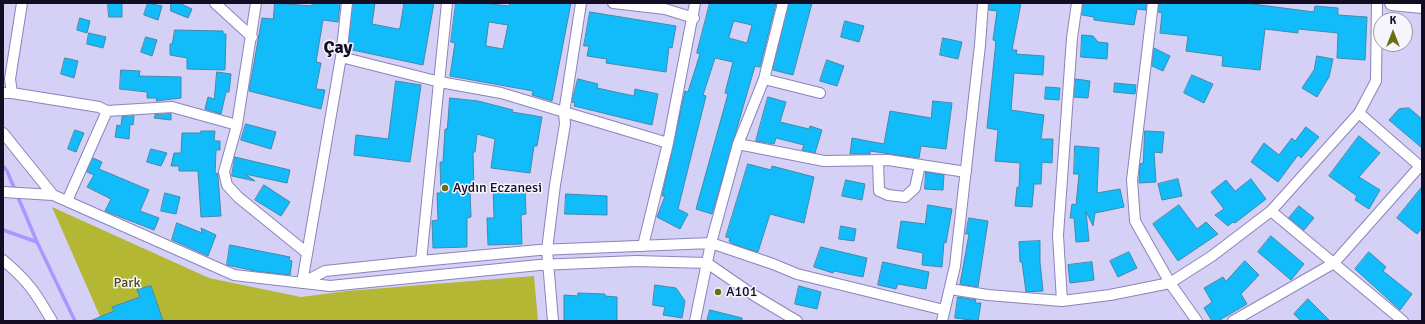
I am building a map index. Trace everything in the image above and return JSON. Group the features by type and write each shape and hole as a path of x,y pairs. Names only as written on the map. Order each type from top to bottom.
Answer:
{"main road":[{"path":"1392,3 1422,6"}],"street":[{"path":"22,3 7,93 99,107 107,111 172,107 237,125"},
{"path":"215,3 252,37"},
{"path":"256,3 252,37 237,125 224,172 227,185 238,197 307,252"},
{"path":"302,283 341,57 347,3"},
{"path":"421,261 447,3"},
{"path":"553,321 547,250 555,185 565,124 564,113 581,3"},
{"path":"613,3 665,9 694,18"},
{"path":"643,246 668,143 694,18 695,3"},
{"path":"694,321 711,243 738,144 764,79 783,3"},
{"path":"942,321 954,266 966,172 980,45 983,3"},
{"path":"1062,301 1058,234 1072,38 1077,3"},
{"path":"1153,3 1132,180 1135,221 1170,283 1197,321"},
{"path":"950,289 988,295 1062,301 1110,295 1170,283 1212,256 1271,211 1359,113 1376,81 1375,44 1377,3"},
{"path":"341,57 440,82 501,93 668,143"},
{"path":"764,79 820,93"},
{"path":"66,201 107,111"},
{"path":"1233,321 1334,263 1421,167 1359,113"},
{"path":"3,133 53,195"},
{"path":"738,144 824,161 878,160 966,172"},
{"path":"878,160 879,191 888,195 905,197 915,188 920,165"},
{"path":"3,192 53,195 234,275 330,286 548,264 636,261 707,263 755,296 797,321"},
{"path":"1271,211 1403,321"},
{"path":"302,283 326,271 421,261 547,250 711,243 773,264 797,274 944,310"},
{"path":"3,260 23,277 37,293 52,321"}],"green space":[{"name":"Park","path":"52,207 209,278 301,297 347,291 534,276 538,321 102,321"}],"building":[{"path":"108,3 122,3 122,17 109,17"},
{"path":"148,3 162,6 158,20 144,15"},
{"path":"171,3 179,3 192,9 188,18 171,11"},
{"path":"275,3 312,6 312,3 340,3 338,22 323,20 316,62 321,63 316,89 325,90 321,109 249,91 262,18 273,19"},
{"path":"353,3 375,3 372,24 398,29 400,28 404,3 434,3 423,65 348,49"},
{"path":"456,3 482,3 509,6 510,3 571,3 552,101 532,95 533,91 450,76 455,43 451,42","holes":["489,22 508,25 503,49 486,46"]},
{"path":"710,3 776,3 760,67 755,66 712,214 696,209 728,94 725,93 733,62 715,58 703,95 706,96 678,209 688,214 680,229 657,217 665,196 662,196 685,91 688,92 700,54 697,53","holes":["734,21 752,25 747,43 729,38"]},
{"path":"789,3 812,3 793,75 773,70"},
{"path":"989,3 1021,3 1012,50 1017,50 1016,54 1044,56 1043,75 1014,73 1011,110 1044,115 1041,139 1053,139 1052,163 1042,162 1041,184 1034,184 1032,207 1015,206 1017,187 1019,188 1020,163 995,161 998,130 987,128 996,41 993,40 997,11 989,10"},
{"path":"1083,3 1146,3 1146,10 1137,9 1134,25 1094,20 1094,17 1082,15"},
{"path":"1159,3 1245,3 1314,12 1315,6 1338,8 1338,15 1367,17 1365,60 1337,58 1338,33 1298,29 1298,33 1265,29 1260,70 1222,66 1223,56 1186,51 1188,36 1160,33 1162,13 1158,12"},
{"path":"590,12 676,26 672,48 669,47 666,72 606,63 607,59 587,56 589,46 584,46"},
{"path":"80,18 90,21 87,33 77,30"},
{"path":"845,21 864,26 859,42 841,37"},
{"path":"175,30 223,31 223,34 226,34 225,70 187,69 187,58 170,55 170,44 172,44"},
{"path":"89,33 106,37 103,48 87,44"},
{"path":"1082,35 1093,36 1098,42 1108,43 1107,59 1081,57"},
{"path":"146,37 157,40 152,56 141,52"},
{"path":"943,38 962,42 958,59 940,55"},
{"path":"1154,48 1170,56 1163,71 1152,66"},
{"path":"1317,56 1333,59 1329,77 1317,97 1302,88 1314,70"},
{"path":"65,58 78,61 74,78 61,74"},
{"path":"827,60 844,66 837,86 820,81"},
{"path":"121,70 140,71 139,76 181,77 181,98 156,101 157,98 147,98 147,92 120,89"},
{"path":"217,72 231,74 229,92 226,92 221,114 205,109 208,97 214,99"},
{"path":"1192,75 1213,84 1204,103 1184,93"},
{"path":"578,79 598,84 597,88 634,96 635,89 658,94 652,125 574,106 575,103 572,102"},
{"path":"1076,79 1090,81 1088,98 1074,97"},
{"path":"396,81 421,85 410,162 354,155 356,135 388,139"},
{"path":"1115,83 1136,85 1135,94 1114,92"},
{"path":"1046,87 1060,88 1059,100 1045,99"},
{"path":"768,97 786,102 780,122 809,129 810,126 822,130 815,153 802,150 804,145 776,138 774,144 756,141"},
{"path":"450,98 478,101 513,110 512,112 542,117 537,146 534,146 530,173 491,168 495,139 477,134 475,152 473,152 474,190 470,190 471,217 467,218 467,247 433,248 432,221 438,220 437,193 441,193 440,162 443,162 445,129 447,129"},
{"path":"933,101 952,103 946,149 921,146 919,158 870,151 870,154 850,154 852,138 884,144 890,111 931,118"},
{"path":"1409,108 1422,119 1422,148 1389,120 1399,109"},
{"path":"171,114 171,120 154,118 155,115"},
{"path":"134,116 133,125 130,124 129,139 115,137 117,125 121,126 122,117"},
{"path":"246,124 276,132 271,149 241,140"},
{"path":"1306,127 1319,137 1301,158 1298,155 1278,182 1251,162 1264,143 1279,155 1292,138 1295,141"},
{"path":"75,130 84,133 76,152 68,149"},
{"path":"201,131 215,131 214,141 220,141 220,150 216,150 215,174 218,173 221,216 201,217 198,171 179,171 179,166 171,166 174,153 181,153 182,133 201,133"},
{"path":"1145,131 1164,132 1162,153 1154,152 1156,182 1139,183 1140,164 1143,163"},
{"path":"1359,136 1380,153 1359,177 1380,190 1369,209 1355,200 1357,196 1329,176"},
{"path":"1075,146 1099,148 1097,193 1120,189 1124,207 1095,213 1093,226 1086,211 1089,241 1076,242 1074,218 1070,218 1072,204 1076,205 1079,174 1074,174"},
{"path":"151,149 167,153 161,166 147,162"},
{"path":"235,157 290,170 287,183 245,174 255,181 232,176"},
{"path":"93,158 102,162 99,169 149,190 140,211 159,218 154,230 105,211 111,199 87,187 94,175 87,172"},
{"path":"748,164 771,170 772,166 814,177 804,223 770,214 758,252 733,244 729,241 730,238 726,237"},
{"path":"926,172 944,175 943,190 925,189"},
{"path":"1178,179 1182,196 1162,200 1158,184"},
{"path":"1251,179 1266,199 1235,223 1233,222 1228,226 1215,215 1224,209 1211,192 1226,180 1235,191"},
{"path":"846,180 865,184 862,200 842,196"},
{"path":"264,185 290,202 281,216 255,200"},
{"path":"525,186 526,214 521,215 522,244 488,245 487,218 494,218 493,187"},
{"path":"1422,187 1422,228 1417,234 1397,218"},
{"path":"165,193 180,197 176,214 161,211"},
{"path":"566,194 607,196 607,215 565,214"},
{"path":"928,205 952,209 946,243 944,242 942,267 922,265 923,253 897,248 901,221 925,224"},
{"path":"1179,205 1197,229 1206,222 1218,234 1178,261 1153,224"},
{"path":"1299,206 1314,218 1304,230 1289,218"},
{"path":"969,218 988,221 978,287 960,284 969,234 966,234"},
{"path":"177,223 202,233 201,228 216,235 208,256 172,240"},
{"path":"841,226 856,229 854,241 839,239"},
{"path":"1271,236 1304,264 1291,280 1258,252"},
{"path":"1040,241 1040,262 1043,291 1026,292 1022,262 1020,262 1019,242"},
{"path":"230,245 290,257 289,260 292,261 290,275 255,271 227,265"},
{"path":"821,247 867,258 863,277 834,271 833,273 814,267"},
{"path":"1129,252 1137,268 1118,277 1110,261"},
{"path":"1369,252 1386,267 1383,271 1412,294 1400,310 1355,269"},
{"path":"1245,261 1259,275 1241,294 1247,304 1218,321 1212,321 1204,308 1212,302 1204,288 1223,277 1226,281"},
{"path":"883,262 929,272 926,289 898,284 896,289 878,285"},
{"path":"1092,262 1094,280 1070,283 1068,265"},
{"path":"655,285 676,288 685,301 682,318 663,315 665,307 653,305"},
{"path":"151,286 163,321 90,321 114,311 112,307 140,297 137,290"},
{"path":"799,286 821,292 817,309 795,304"},
{"path":"578,293 605,294 605,296 617,297 617,321 564,321 564,295 578,296"},
{"path":"958,297 976,300 975,303 981,303 978,321 955,318"},
{"path":"1308,299 1330,321 1301,321 1294,314"},
{"path":"710,310 742,318 742,321 707,321"}],"waterway":[{"path":"3,166 7,171 37,242 75,321"},
{"path":"3,230 37,242"}],"place":[{"name":"Aydın Eczanesi","path":"445,188"},
{"name":"A101","path":"718,292"}],"district":[{"name":"Çay","path":"338,48"}]}
